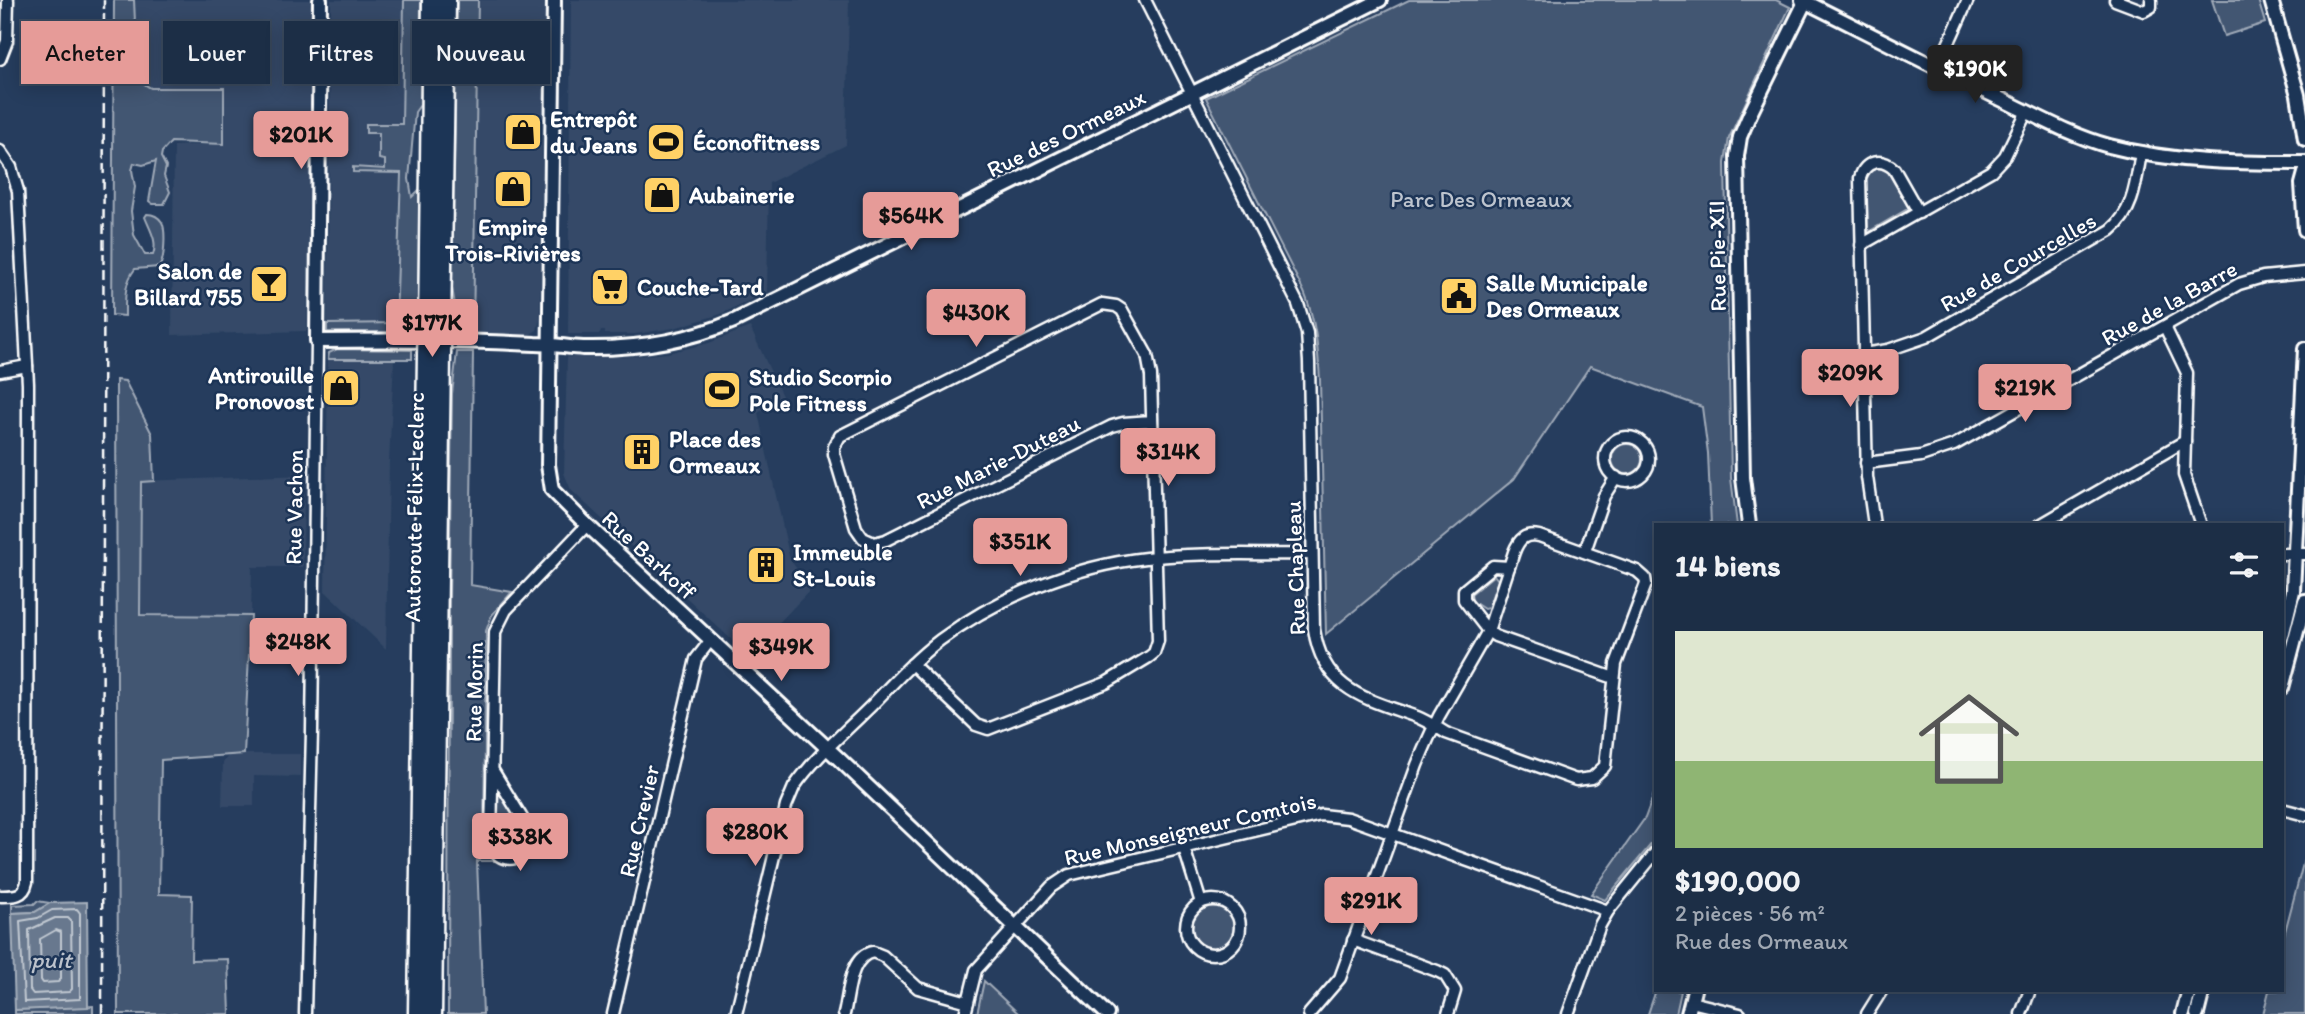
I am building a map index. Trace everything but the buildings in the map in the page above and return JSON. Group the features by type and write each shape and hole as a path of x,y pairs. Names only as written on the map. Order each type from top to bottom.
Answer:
{"highway":[{"name":"Autoroute Félix-Leclerc","path":"432,0 432,1014"},
{"name":"Autoroute Félix-Leclerc","path":"434,330 446,0"},
{"name":"Autoroute Félix-Leclerc","path":"418,1014 434,354"}],"street":[{"path":"0,59 8,36 8,0"},
{"name":"Rue Vachon","path":"305,1014 312,731 320,0"},
{"name":"Rue Barkoff","path":"554,0 549,482 554,493 1107,1014"},
{"name":"Rue Chapleau","path":"1145,0 1298,304 1307,333 1314,629 1316,643 1325,664 1338,681 1354,694 1421,719 1434,726 1446,733 1576,780 1586,780 1597,776 1605,766 1618,657 1646,584 1645,578 1637,570 1530,534 1517,545 1488,631 1434,726 1337,984 1309,1014"},
{"name":"Rue des Ormeaux","path":"317,341 586,348 640,346 714,329 802,288 1380,0"},
{"path":"1937,69 1968,0"},
{"path":"2115,0 2144,11 2151,7 2151,0"},
{"path":"2271,0 2297,88 2305,139"},
{"path":"1804,1 1937,69 2082,137 2141,153 2219,163 2305,163"},
{"name":"Rue Pie-XII","path":"1749,523 1743,478 1737,156 1740,137 1749,116 1804,1"},
{"path":"1861,245 1986,175 2005,156 2027,111"},
{"path":"0,151 11,167 18,191 27,366 27,883 23,893 0,896"},
{"name":"Rue de Courcelles","path":"1864,354 1901,347 1926,337 2111,230 2122,220 2129,207 2141,153"},
{"path":"1874,523 1866,463 1861,245 1860,178 1866,166 1884,162 1894,169 1919,213"},
{"path":"2305,173 2302,184 2305,230"},
{"name":"Rue de la Barre","path":"1866,463 1911,458 1954,445 2249,280 2305,273"},
{"name":"Rue Marie-Duteau","path":"1109,304 1122,310 1143,345 1150,366 1151,421 1112,426 886,540 874,543 865,539 856,528 834,454 834,447 840,436 1095,306 1109,304"},
{"path":"2165,327 2186,366 2189,380 2185,441 2186,482 2200,523"},
{"path":"2284,628 2293,591 2305,349"},
{"path":"0,371 27,366"},
{"path":"912,664 971,721 988,729 1106,684 1149,657 1157,647 1151,421"},
{"path":"1618,439 1636,439 1648,453 1644,472 1629,480 1616,477 1606,466 1606,451 1618,439"},
{"path":"2043,523 2185,441"},
{"path":"1585,551 1604,496 1616,477"},
{"name":"Rue Morin","path":"492,769 530,831 530,848 516,858 503,858 492,847 492,769 495,628 506,610 587,525"},
{"path":"736,1014 786,806 797,782 912,664 966,622 1030,590 1101,566 1156,557 1311,554"},
{"path":"1509,567 1493,566 1464,590 1467,605 1488,631 1495,636 1614,678"},
{"path":"2285,667 2305,601"},
{"name":"Rue Crevier","path":"613,1014 696,659 710,641"},
{"path":"2284,810 2305,815"},
{"name":"Rue Monseigneur Comtois","path":"965,1014 976,970 1059,880 1069,875 1321,816 1348,818 1608,911"},
{"path":"1184,848 1201,904"},
{"path":"1568,1014 1600,925 1608,911 1654,854"},
{"path":"1218,901 1233,909 1238,916 1239,934 1224,952 1216,954 1203,951 1188,937 1187,920 1190,913 1201,904 1218,901"},
{"path":"1353,940 1446,975 1455,991 1448,1014"},
{"path":"844,1014 854,969 863,956 873,952 883,956 918,988 968,1002"},
{"path":"1867,1014 1880,992"},
{"path":"2021,1014 2029,992"},
{"path":"2183,1014 2188,992"},
{"path":"2197,1014 2202,992"},
{"path":"1691,1002 1740,1014"}],"shaded area":[{"path":"134,0 312,0 312,21 284,21 284,84 311,84 307,331 172,335 174,146 224,143 223,88 151,88 145,84 149,84 149,21 135,21"},
{"path":"331,0 404,0 396,324 327,324 330,84 398,84 398,21 331,21"},
{"path":"478,0 545,0 545,21 478,21"},
{"path":"571,0 849,0 846,145 769,183 767,292 721,314 674,328 635,334 605,334 605,331 601,331 600,334 568,334"},
{"path":"477,84 544,84 540,319 537,330 529,335 473,334"},
{"path":"750,327 782,396 758,413 790,560 812,588 748,655 571,490 564,473 567,357 623,357 668,353 709,343"},
{"path":"328,359 394,360 389,463 386,649 325,591"},
{"path":"304,475 303,567 252,567 251,616 140,616 141,481"},
{"path":"230,754 300,754 300,777 254,776 254,806 222,806 223,762"}],"green space":[{"path":"114,0 134,0 135,21 114,21"},
{"path":"404,0 421,0 421,21 412,21 412,84 420,84 420,105 415,112 409,179 412,197 420,189 418,299 412,316 412,333 327,332 327,324 396,323 401,173 353,172 353,167 385,169 385,160 379,159 379,133 366,133 366,124 402,124"},
{"path":"457,0 478,0 478,21 457,21"},
{"name":"Parc Des Ormeaux","path":"1409,0 1776,0 1790,7 1729,138 1725,163 1731,478 1737,523 1711,523 1708,453 1702,407 1590,366 1514,479 1326,634 1320,380 1314,324 1304,292 1206,98"},
{"path":"2212,0 2258,0 2265,23 2224,36"},
{"path":"113,84 145,84 151,88 224,88 224,144 171,142 161,157 166,167 164,176 170,192 164,204 153,204 149,201 156,161 143,165 134,163 132,170 135,187 131,211 134,235 145,255 153,255 154,240 145,217 147,214 159,218 164,231 163,258 159,267 135,269 126,291 125,316 112,315"},
{"path":"456,84 477,84 473,334 457,334 452,288"},
{"path":"1878,167 1888,172 1909,208 1868,232 1866,176"},
{"path":"337,349 412,350 412,359 328,359 329,353"},
{"path":"457,352 473,352 470,585 512,592 492,615 486,631 484,843 494,861 477,861 483,1014 448,1014 449,601 452,394"},
{"path":"116,380 125,381 152,434 154,481 141,482 140,615 251,616 244,754 161,760 159,894 192,895 191,960 228,959 230,1014 118,1014"},
{"path":"1627,444 1633,445 1641,453 1641,465 1633,473 1627,474 1621,473 1613,465 1612,459 1613,453 1621,445"},
{"path":"1494,575 1498,580 1488,608 1484,609 1472,601 1471,594"},
{"path":"500,793 525,837 523,845 514,852 502,850 497,838"},
{"path":"1654,794 1653,842 1605,900 1591,894 1645,818"},
{"path":"2305,856 2305,1014 2263,1014 2269,992 2284,992 2284,935"},
{"path":"37,901 50,903 35,912 12,913 12,905 34,904"},
{"path":"1213,906 1228,912 1234,927 1228,942 1213,948 1198,942 1192,927 1198,912"},
{"path":"984,981 1019,1014 977,1014"},
{"path":"1655,992 1681,992 1676,1014 1648,1014"},
{"path":"93,1006 93,1014 15,1014 15,1010"}],"water":[{"name":"puit","path":"87,902 88,1007 15,1010 12,913 35,912 50,903"}],"railway":[{"path":"102,1014 104,0"}],"place":[{"name":"Entrepôt du Jeans","path":"523,132"},
{"name":"Éconofitness","path":"666,142"},
{"name":"Empire Trois-Rivières","path":"513,189"},
{"name":"Aubainerie","path":"662,195"},
{"name":"Salon de Billard 755","path":"269,284"},
{"name":"Couche-Tard","path":"610,287"},
{"name":"Salle Municipale Des Ormeaux","path":"1459,296"},
{"name":"Antirouille Pronovost","path":"341,388"},
{"name":"Studio Scorpio Pole Fitness","path":"722,390"},
{"name":"Place des Ormeaux","path":"642,452"},
{"name":"Immeuble St-Louis","path":"766,565"}]}
